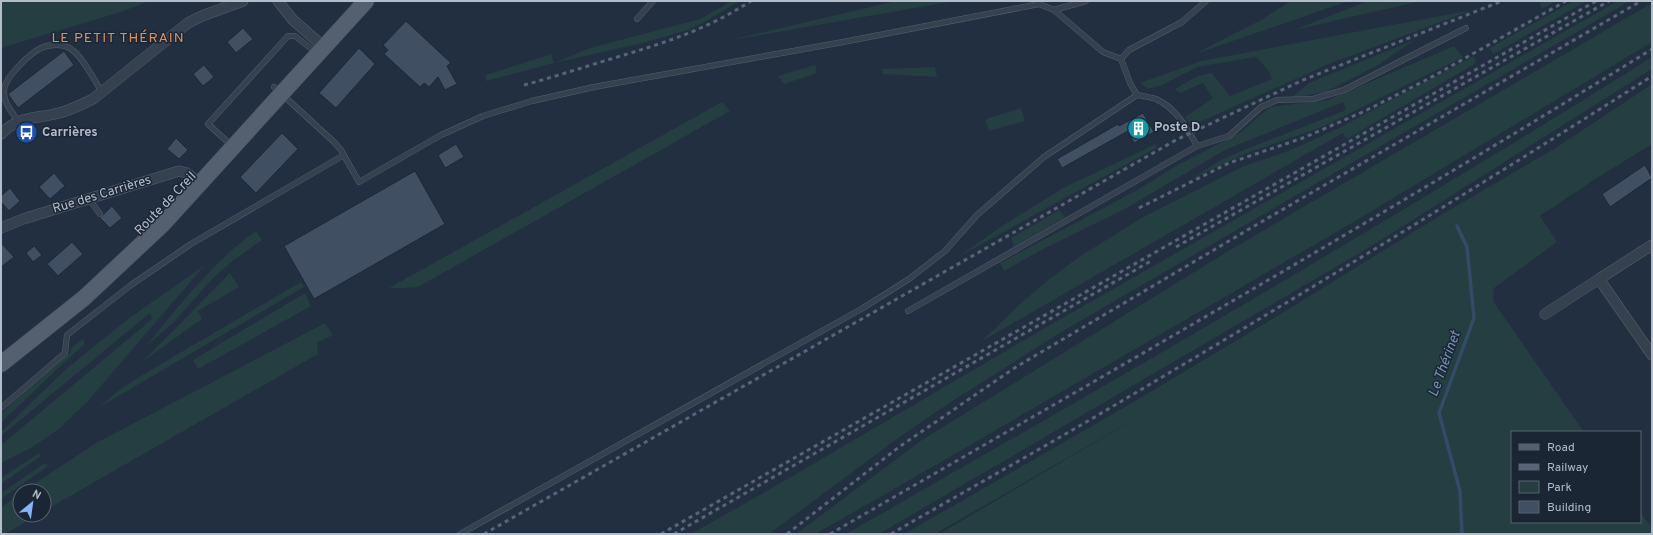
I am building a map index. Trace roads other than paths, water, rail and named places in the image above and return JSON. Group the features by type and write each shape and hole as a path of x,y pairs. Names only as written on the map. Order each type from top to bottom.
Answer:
{"main road":[{"path":"317,49 353,1"},
{"path":"317,49 366,1"},
{"name":"Route de Creil","path":"1,352 48,315 196,180 317,49"},
{"name":"Route de Creil","path":"1,364 54,323 162,225 196,180"}],"street":[{"path":"1,134 18,121 59,113 78,106 103,92 188,23 202,16 244,1"},
{"path":"278,1 317,49"},
{"name":"Rue des Carrières","path":"1,228 28,217 90,200 176,172 184,171 196,180"},
{"path":"1545,314 1652,245"},
{"path":"1599,279 1650,349"}],"lane":[{"path":"637,19 653,1"},
{"path":"1054,10 1086,1"},
{"path":"1121,59 1129,50 1182,22 1206,1"},
{"path":"278,90 334,142 344,154 359,182 441,135 483,116 532,100 594,87 843,42 1038,4 1054,10 1103,52 1121,59 1130,83 1137,95"},
{"path":"908,311 1197,146 1229,136 1261,108 1277,100 1313,99 1344,90 1466,28"},
{"path":"230,144 208,124 288,36 295,36 317,49"},
{"path":"18,121 4,97 4,86 10,75 41,48 63,46 72,50 103,92"},
{"path":"460,534 863,308 909,279 945,251 977,215 1044,157 1137,95 1156,99 1172,110 1182,120 1197,146"},
{"path":"1,408 65,353 67,335 131,284 191,244 344,154"},
{"path":"90,200 100,214"}],"waterway":[{"name":"Le Thérinet","path":"1457,226 1467,247 1474,318 1439,413 1460,491 1462,534"}],"railway":[{"path":"524,85 684,35 718,20 751,1"},
{"path":"484,534 1176,140 1303,80 1502,1"},
{"path":"1139,208 1229,163 1303,138 1365,111 1430,78 1566,1"},
{"path":"661,534 1596,1"},
{"path":"1176,247 1609,1"},
{"path":"787,534 899,447 1016,367 1256,225 1641,1"},
{"path":"830,534 1346,234 1652,49"},
{"path":"891,534 1087,421 1385,243 1652,76"},
{"path":"674,534 1151,261"}],"place":[{"name":"Poste D","path":"1139,128"},
{"name":"Carrières","path":"26,133"}],"district":[{"name":"LE PETIT THÉRAIN","path":"118,38"}]}
